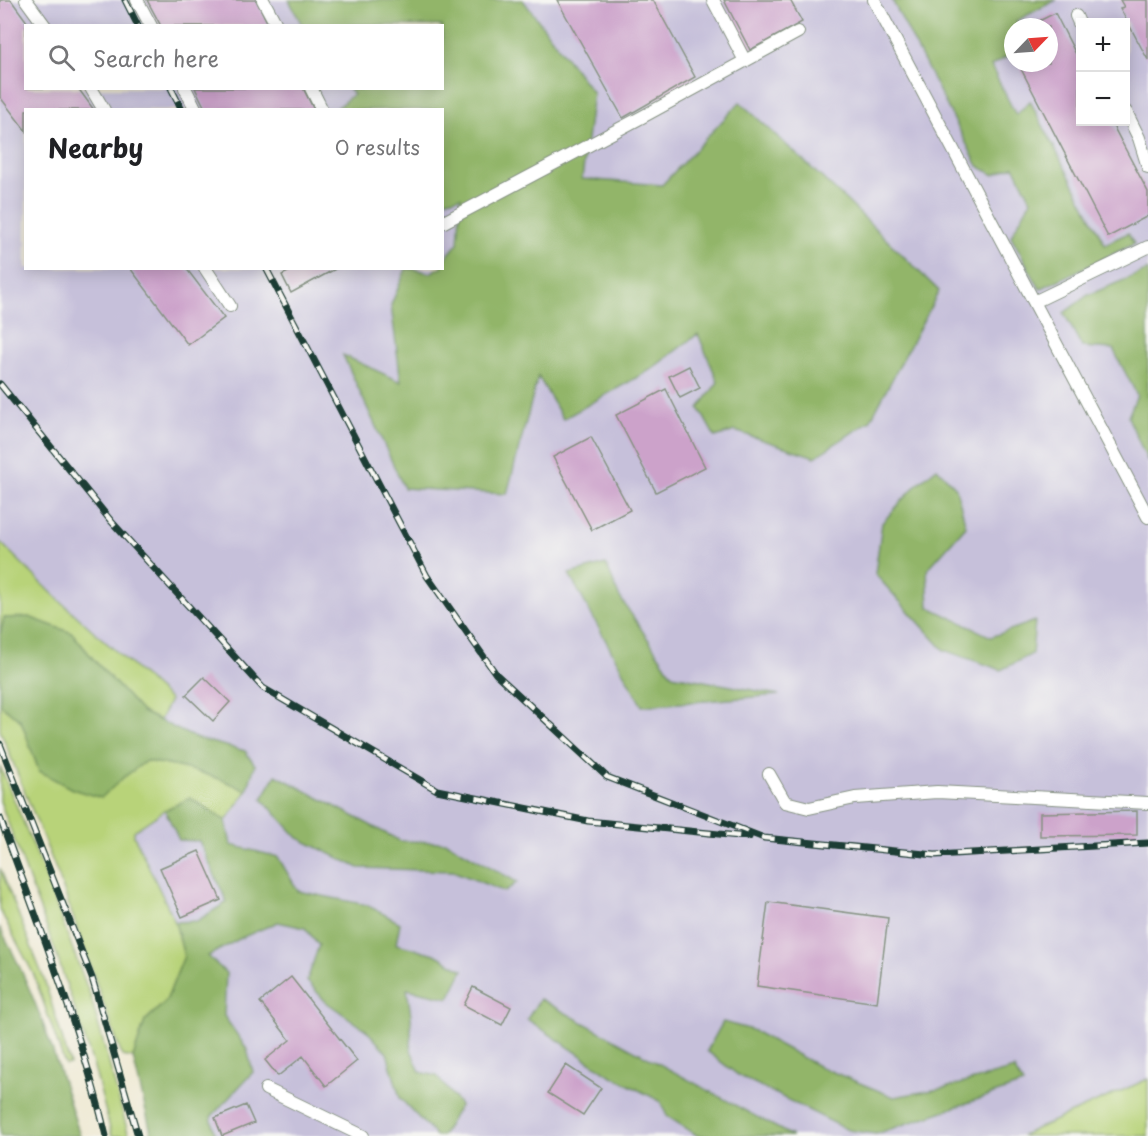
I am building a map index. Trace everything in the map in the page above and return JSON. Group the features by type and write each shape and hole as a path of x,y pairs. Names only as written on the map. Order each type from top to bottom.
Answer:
{"lane":[{"path":"26,0 44,24"},
{"path":"137,0 150,24"},
{"path":"263,0 276,24"},
{"path":"713,0 745,61"},
{"path":"874,0 1148,517"},
{"path":"444,222 798,32"},
{"path":"92,90 103,108"},
{"path":"185,90 195,108"},
{"path":"312,90 321,108"},
{"path":"1130,121 1139,138 1148,167"},
{"path":"1034,302 1148,247"},
{"path":"205,270 230,306"},
{"path":"770,774 785,802 809,808 855,798 937,792 1148,803"},
{"path":"266,1089 363,1136"}],"shaded area":[{"path":"0,0 1148,0 1148,1136 213,1136 134,831 0,575"}],"green space":[{"path":"289,0 523,0 593,93 582,179 662,185 740,102 847,201 939,291 870,421 815,457 735,431 715,437 699,408 718,382 698,334 650,370 563,419 538,376 507,494 404,488 343,355 401,382 391,305 406,270 431,273 435,270 444,270 444,260 458,243 461,197 444,201 444,108 337,108 353,94 349,90 444,90 444,24 301,24"},
{"path":"892,0 1056,0 1022,18 1004,18 1004,58 991,66 1016,115 1030,101 1105,244 1128,233 1134,244 1040,289 1011,236 1031,200 1014,166 994,175 978,166"},
{"path":"1148,270 1148,462 1128,417 1137,395 1113,349 1082,347 1064,313 1088,295"},
{"path":"937,468 956,488 966,526 927,570 929,607 991,637 1035,621 1032,654 1001,670 944,650 875,574 882,523 916,485"},
{"path":"0,542 59,600 170,700 160,720 142,712 72,633 4,618 0,635"},
{"path":"606,564 619,596 672,675 779,695 642,706 569,574"},
{"path":"29,617 72,633 142,712 195,738 245,751 255,765 247,791 198,772 146,761 101,798 72,789 39,771 21,721 0,704 0,635 4,618"},
{"path":"0,704 21,721 39,771 124,777 146,761 198,772 247,791 226,821 190,798 165,810 134,831 134,836 175,922 184,956 166,1001 145,1021 133,1058 122,1056 59,877 0,730"},
{"path":"0,766 42,867 91,998 129,1136 112,1136 94,1067 56,953 0,801"},
{"path":"276,775 400,841 446,842 517,882 505,892 453,871 359,868 298,838 262,799"},
{"path":"190,798 226,821 231,845 278,857 298,891 367,905 400,923 396,944 435,954 463,970 449,998 407,989 411,1015 411,1050 420,1072 437,1076 460,1105 442,1136 436,1136 400,1098 387,1053 366,1030 326,1002 307,981 319,945 305,928 278,922 208,956 226,973 224,1016 247,1049 253,1072 211,1117 216,1136 152,1136 133,1058 145,1021 166,1001 184,956 175,922 197,921 227,902 199,841 179,840 165,810"},
{"path":"0,868 44,979 70,1064 65,1065 34,975 0,910"},
{"path":"0,928 25,978 55,1056 80,1136 0,1136"},
{"path":"540,999 792,1136 698,1136 667,1116 660,1101 610,1075 527,1019"},
{"path":"723,1022 752,1030 818,1066 894,1097 945,1088 1014,1069 1023,1084 876,1134 848,1130 738,1075 707,1051"},
{"path":"1148,1079 1148,1136 1021,1136 1029,1132"}],"building":[{"path":"0,0 11,0 29,24 24,24 24,90 79,90 93,108 24,108 24,128 0,97"},
{"path":"147,0 256,0 268,24 160,24"},
{"path":"557,0 653,0 695,77 623,118"},
{"path":"724,0 790,0 802,22 750,50"},
{"path":"1120,0 1148,0 1148,60 1130,27 1130,18 1125,18 1120,8 1124,7"},
{"path":"1055,13 1058,18 1045,18"},
{"path":"1058,19 1076,54 1076,126 1113,126 1148,192 1148,216 1108,237 1023,72 1058,72"},
{"path":"196,90 304,90 313,108 205,108"},
{"path":"132,270 188,270 224,318 188,345"},
{"path":"292,270 333,270 291,293 282,275"},
{"path":"689,366 700,388 680,398 669,376"},
{"path":"666,389 705,467 656,492 616,415"},
{"path":"591,437 630,510 592,530 553,457"},
{"path":"204,677 230,702 213,721 186,695"},
{"path":"1137,811 1137,835 1040,836 1040,813"},
{"path":"199,851 221,900 182,917 160,868"},
{"path":"768,902 888,918 877,1003 757,986"},
{"path":"291,977 357,1061 326,1086 303,1056 278,1076 265,1060 290,1040 260,1002"},
{"path":"473,987 511,1007 502,1025 464,1005"},
{"path":"566,1065 601,1088 583,1115 548,1093"},
{"path":"246,1105 254,1123 222,1136 215,1118"}],"railway":[{"path":"125,0 137,24"},
{"path":"172,90 181,108"},
{"path":"267,270 427,576 496,674 607,777 764,838 935,855 1148,843"},
{"path":"0,384 111,521 263,688 437,790 588,821 749,837"},
{"path":"0,744 92,978 138,1136"},
{"path":"0,818 71,1015 106,1136"}]}
